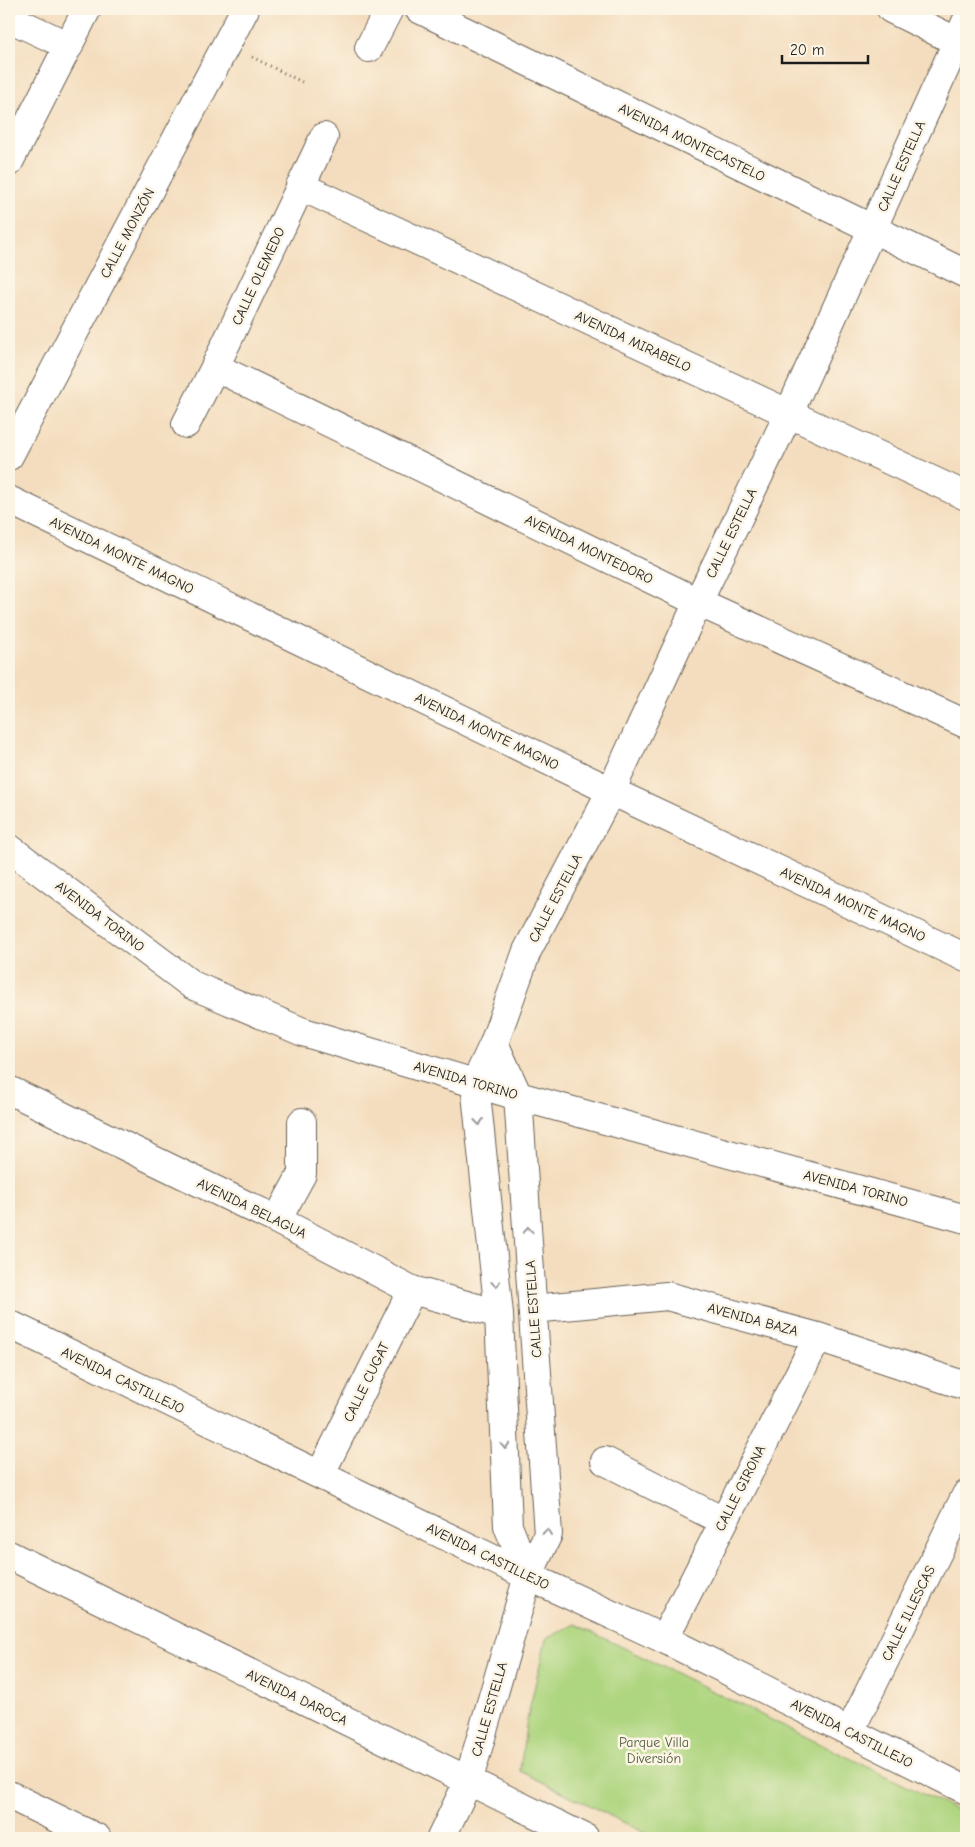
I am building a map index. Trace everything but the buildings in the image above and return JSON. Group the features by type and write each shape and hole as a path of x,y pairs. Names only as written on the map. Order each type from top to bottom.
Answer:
{"street":[{"path":"9,162 87,9"},
{"name":"CALLE MONZÓN","path":"9,456 245,9"},
{"path":"369,48 389,9"},
{"name":"AVENIDA MONTECASTELO","path":"419,9 966,274"},
{"path":"891,9 963,36"},
{"path":"9,18 69,46"},
{"name":"CALLE ESTELLA","path":"475,1084 494,1043 527,951 612,791 698,602 789,413 872,229 963,36"},
{"name":"CALLE OLEMEDO","path":"186,424 324,137"},
{"name":"AVENIDA MIRABELO","path":"300,186 966,496"},
{"name":"AVENIDA MONTEDORO","path":"215,367 698,602 966,724"},
{"name":"AVENIDA MONTE MAGNO","path":"9,500 612,791 966,958"},
{"name":"AVENIDA TORINO","path":"9,848 192,985 303,1032 475,1084 966,1218"},
{"name":"CALLE ESTELLA","path":"441,1838 468,1782 528,1576 548,1534 518,1096 494,1043"},
{"path":"475,1084 499,1314 508,1526 528,1576"},
{"name":"AVENIDA BELAGUA","path":"9,1090 276,1220 412,1290 499,1314"},
{"path":"276,1220 302,1174 302,1122"},
{"name":"CALLE CUGAT","path":"320,1475 412,1290"},
{"name":"AVENIDA BAZA","path":"533,1308 666,1296 818,1337 966,1386"},
{"name":"AVENIDA CASTILLEJO","path":"9,1324 528,1576 664,1639 966,1790"},
{"name":"CALLE GIRONA","path":"664,1639 818,1337"},
{"path":"605,1462 723,1521"},
{"name":"CALLE ILLESCAS","path":"850,1731 966,1495"},
{"name":"AVENIDA DAROCA","path":"9,1555 585,1838"},
{"path":"9,1795 97,1838"}],"path":[{"path":"227,45 302,82"}],"green space":[{"name":"Parque Villa Diversión","path":"575,1624 966,1815 966,1838 655,1838 520,1771 527,1719 546,1639"}]}
